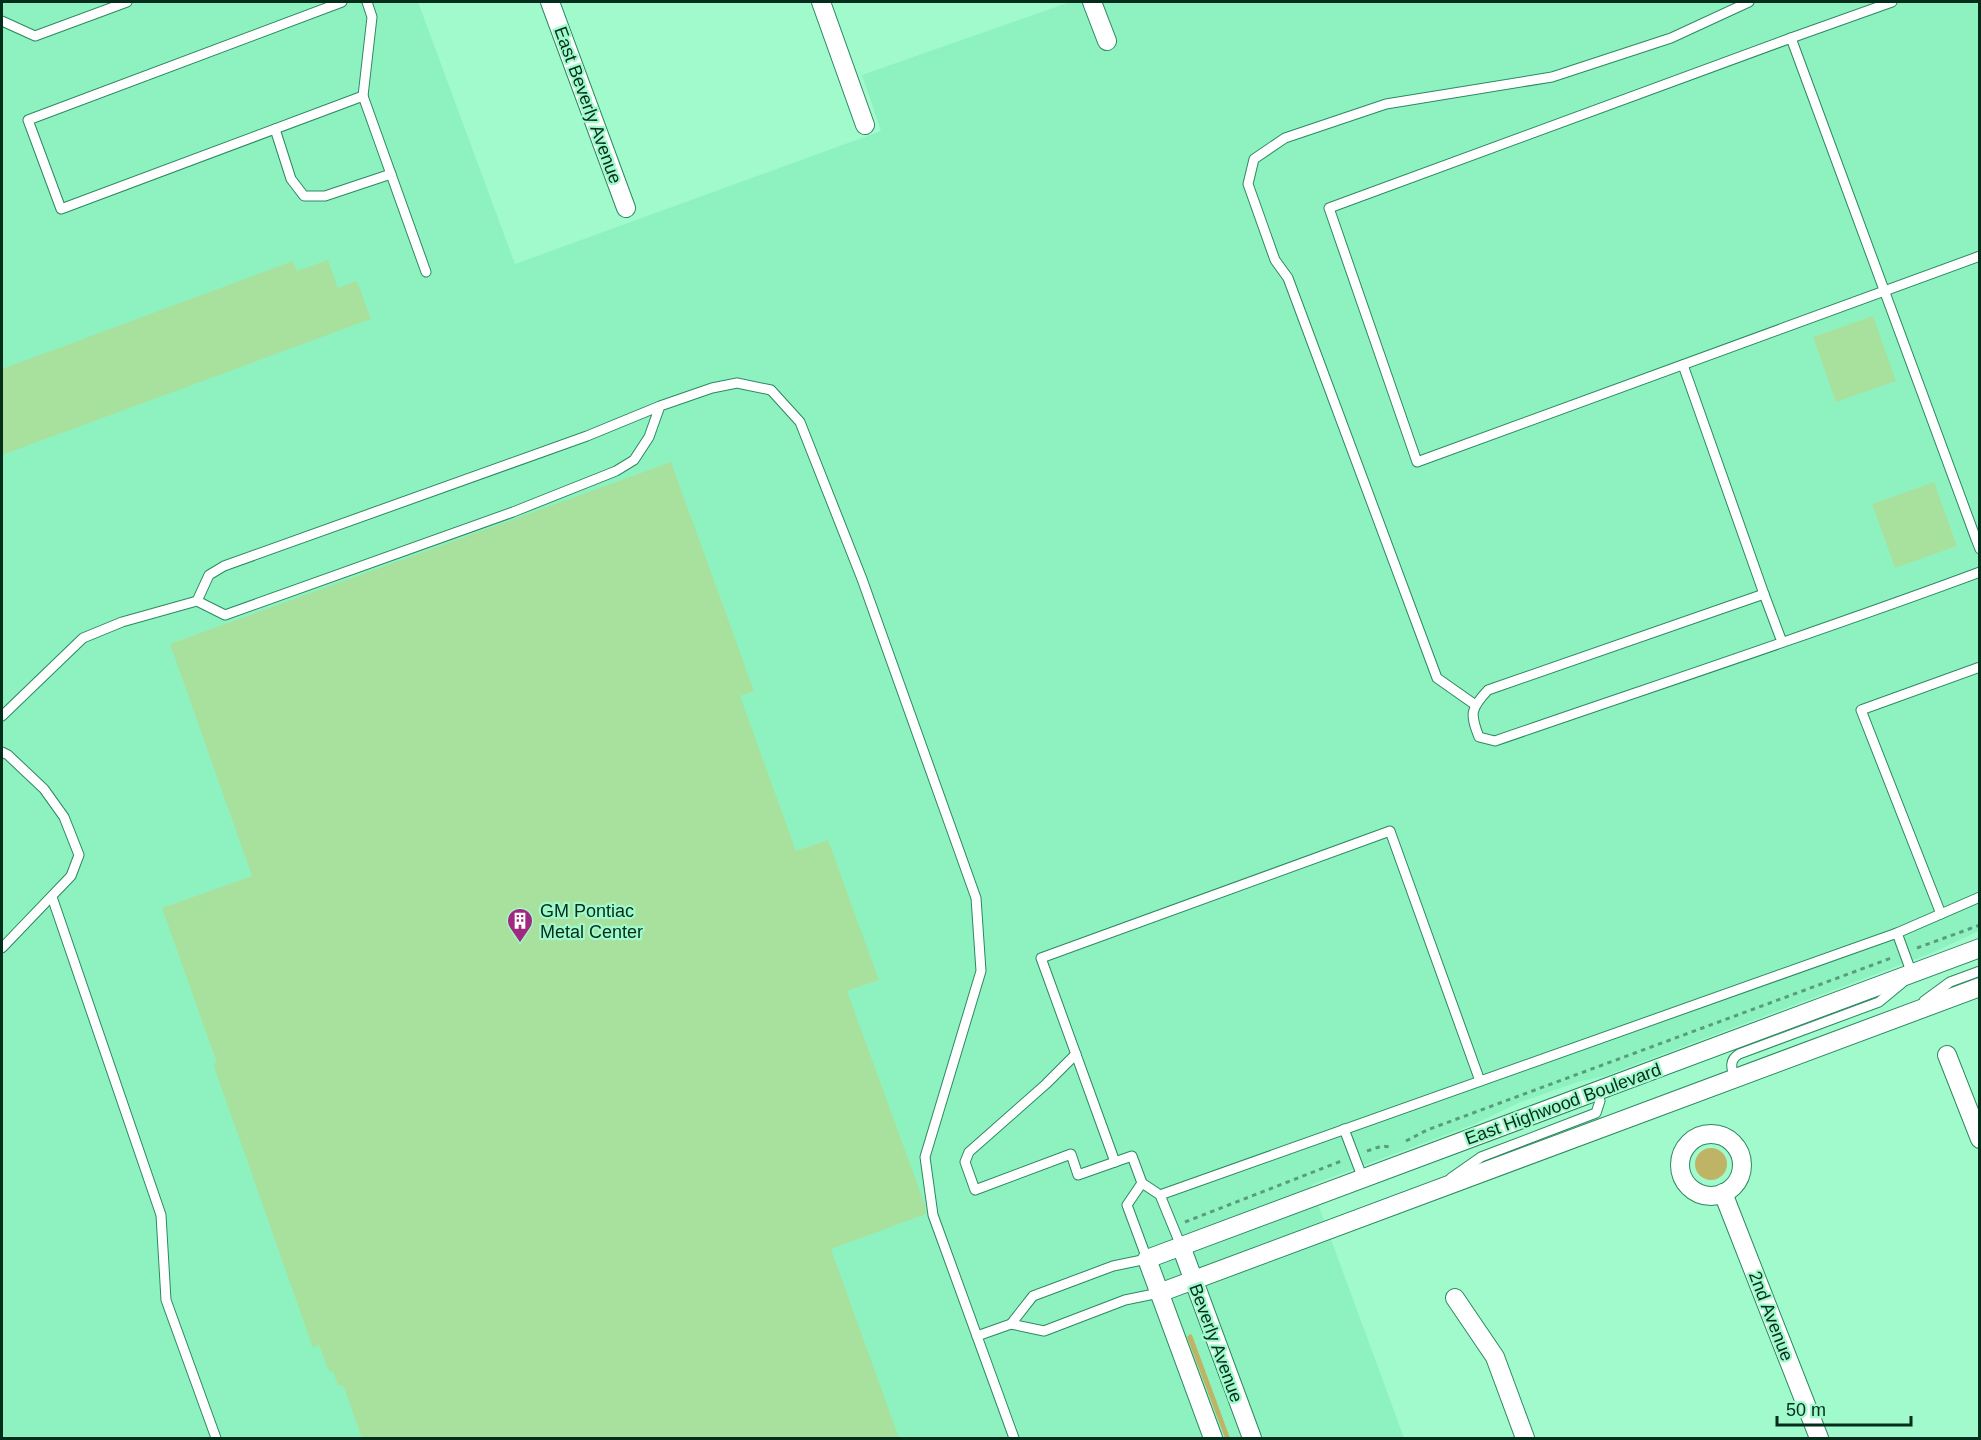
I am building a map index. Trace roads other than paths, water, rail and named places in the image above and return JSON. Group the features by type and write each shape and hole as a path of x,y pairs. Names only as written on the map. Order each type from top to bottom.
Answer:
{"street":[{"name":"East Beverly Avenue","path":"550,2 626,208"},
{"path":"821,2 866,125"},
{"path":"1092,2 1107,41"},
{"name":"East Highwood Boulevard","path":"1147,1259 1980,948"},
{"name":"East Highwood Boulevard","path":"1159,1293 1980,987"},
{"path":"1947,1055 1980,1138"},
{"name":"2nd Avenue","path":"1723,1193 1819,1438"},
{"name":"Beverly Avenue","path":"1181,1246 1252,1438"},
{"name":"Beverly Avenue","path":"1147,1259 1213,1438"},
{"path":"1455,1298 1495,1357 1526,1438"}],"lane":[{"path":"2,21 35,36 128,2"},
{"path":"342,2 28,120 61,209 363,96"},
{"path":"367,2 372,17 363,96 426,272"},
{"path":"1474,704 1437,678 1288,278 1275,260 1248,184 1254,159 1285,138 1386,104 1552,76 1671,38 1749,2"},
{"path":"1892,2 1329,208 1417,462 1980,256"},
{"path":"1791,38 1884,291 1976,525 1980,549"},
{"path":"275,129 291,179 304,196 325,196 391,174"},
{"path":"1683,365 1782,642"},
{"path":"197,601 209,575 224,566 587,436 660,406 712,388 737,383 771,390 800,422 862,579 976,898 981,970 925,1157 933,1215 1014,1438"},
{"path":"2,716 84,638 122,622 197,601 225,615 513,512 616,471 634,460 648,437 660,406"},
{"path":"1764,594 1488,690 1474,704 1472,719 1479,737 1495,741 1978,576"},
{"path":"1941,914 1861,710 1980,667"},
{"path":"2,752 44,789 64,817 79,855 71,876 2,948"},
{"path":"1114,1162 1041,958 1390,831 1480,1081"},
{"path":"52,897 161,1215 166,1300 216,1438"},
{"path":"1160,1195 1898,933 1980,897"},
{"path":"1735,1078 1731,1064 1734,1057 1739,1054 1879,1002 1912,973 1898,933"},
{"path":"1905,1015 1950,982 1980,971"},
{"path":"1076,1054 1046,1084 969,1152 965,1162 975,1190 1071,1154 1078,1175 1132,1156 1142,1183 1160,1195 1181,1246"},
{"path":"1430,1192 1481,1157 1596,1113 1600,1101 1597,1091"},
{"path":"1344,1129 1363,1179"},
{"path":"1011,1324 1033,1296 1113,1266 1147,1259 1127,1205 1142,1183"},
{"path":"977,1336 1011,1324 1044,1331 1125,1300 1159,1293"}],"place":[{"name":"GM Pontiac Metal Center","path":"520,944"}]}
